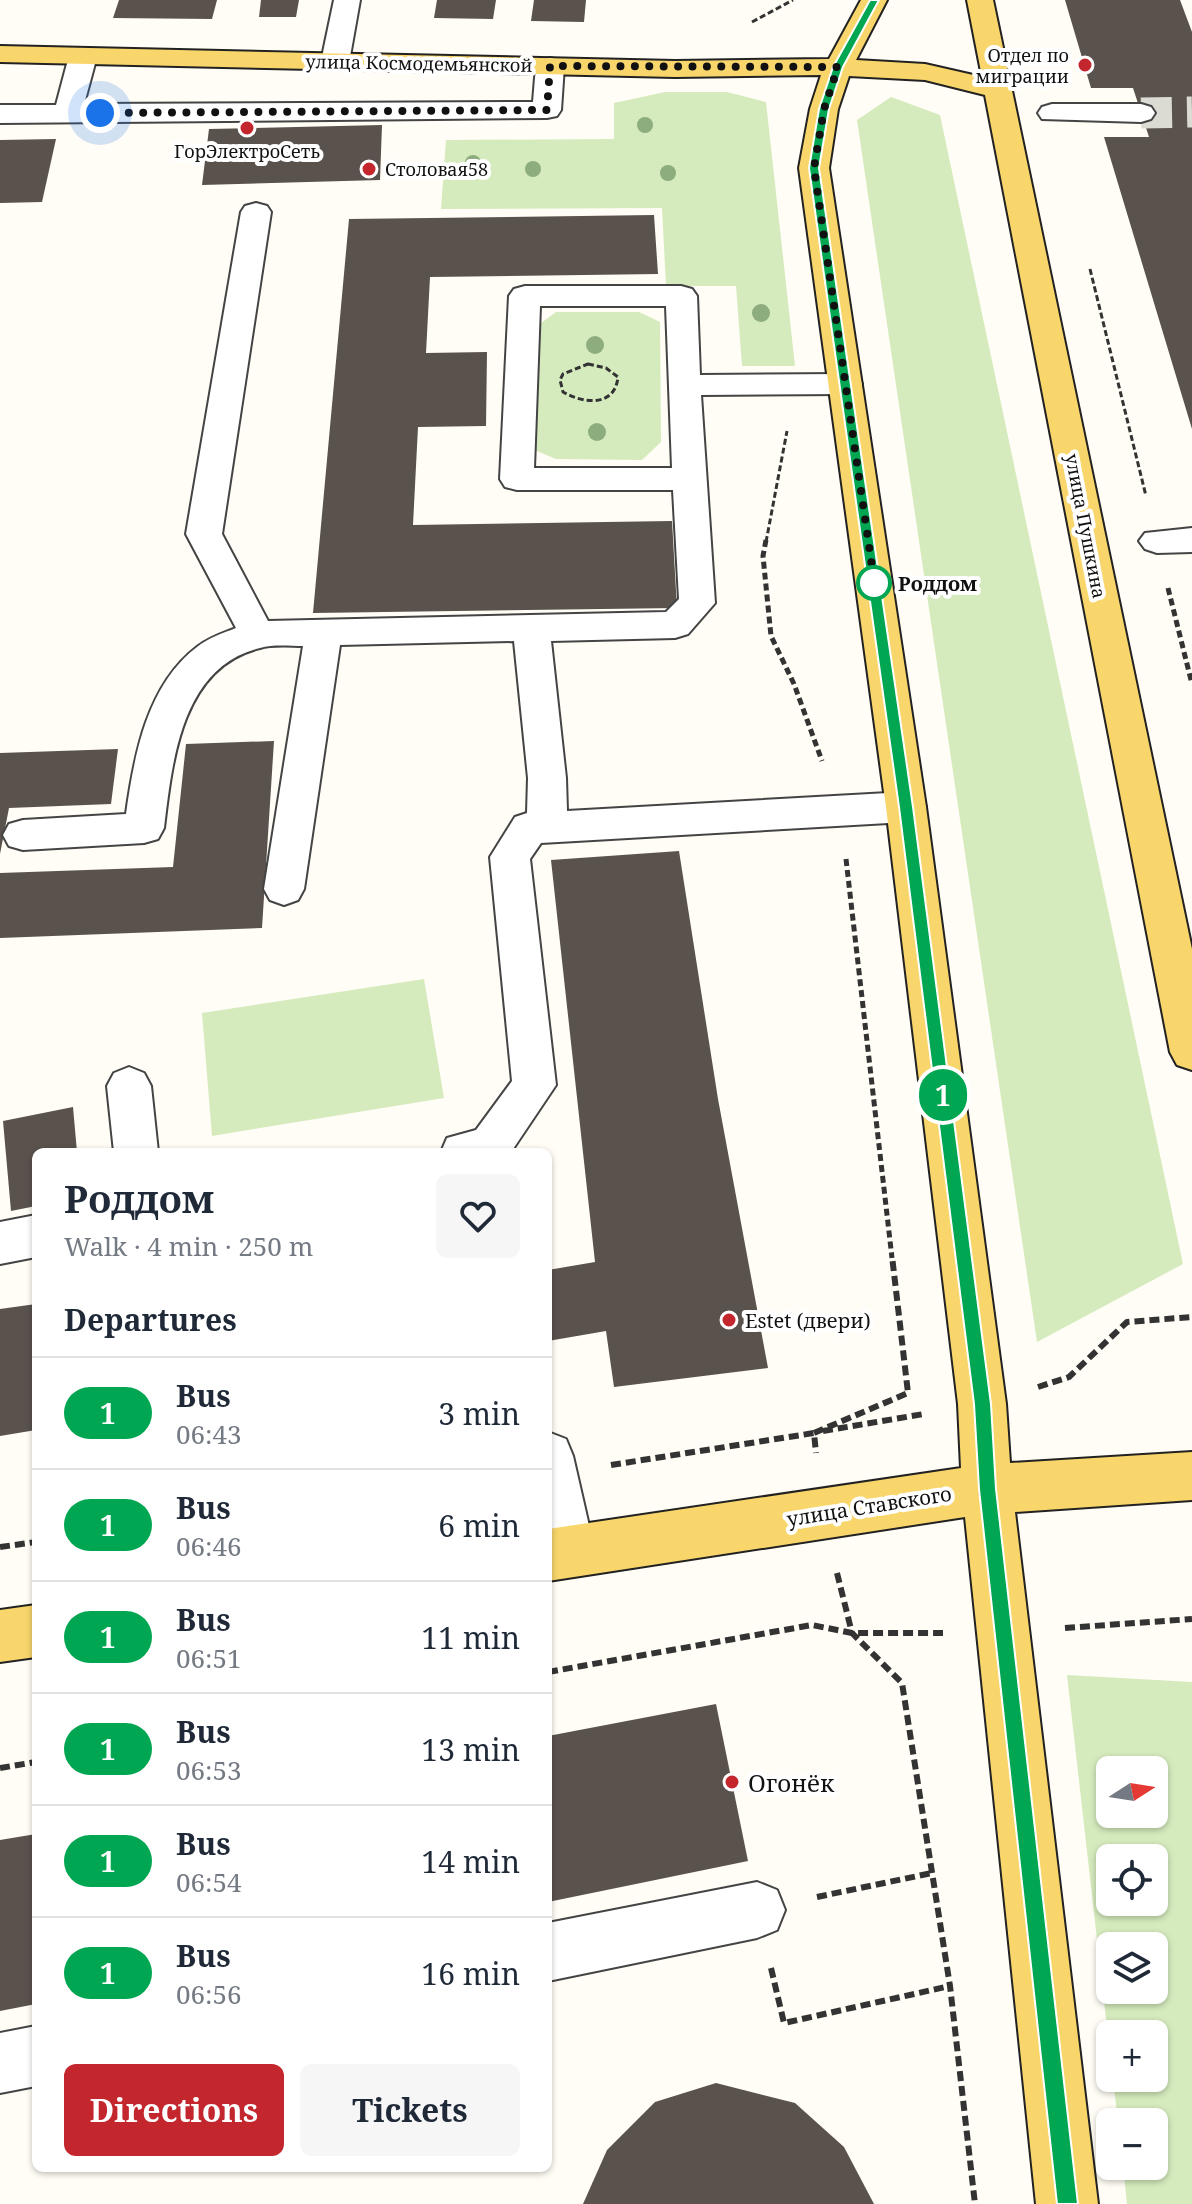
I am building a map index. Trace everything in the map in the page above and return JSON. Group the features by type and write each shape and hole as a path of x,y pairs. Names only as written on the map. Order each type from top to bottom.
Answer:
{"main road":[{"path":"874,0 838,67 824,109 814,168 906,807 982,1404 987,1489 1067,2204"},
{"name":"улица Пушкина","path":"980,0 1192,1052"},
{"name":"улица Космодемьянской","path":"0,54 550,66 838,67 925,72 1000,90"},
{"name":"улица Ставского","path":"558,1553 987,1489 1192,1476"},
{"path":"0,1636 32,1632"}],"street":[{"path":"335,62 347,0"},
{"path":"68,113 83,56"},
{"path":"0,114 547,110 550,66"},
{"path":"1052,113 1141,113"},
{"path":"256,212 204,534 257,634"},
{"path":"23,835 144,828 154,752 173,699 208,656 257,634 675,625 697,603 681,296 525,296 517,479 690,479"},
{"path":"684,385 846,384"},
{"path":"1157,541 1192,540"},
{"path":"531,628 547,778 547,827"},
{"path":"284,889 324,632"},
{"path":"483,1148 534,1085 510,857 529,828 906,807"},
{"path":"129,1086 136,1148"},
{"path":"0,1243 32,1237"},
{"path":"552,1495 558,1553"},
{"path":"552,1951 757,1910"},
{"path":"0,2063 32,2057"}],"path":[{"path":"1089,266 1192,684"},
{"path":"588,364 606,368 618,377 617,390 612,395 587,402 563,392 560,380 563,374 588,364"},
{"path":"793,384 763,556 771,636 794,684 840,812 908,1393 814,1433"},
{"path":"0,1547 32,1543"},
{"path":"552,1671 812,1625 852,1633 902,1683 950,1986 975,2204"},
{"path":"0,1768 32,1763"},
{"path":"932,1873 757,1910 784,2023 950,1986"}],"green space":[{"path":"665,92 727,92 766,102 795,366 742,366 736,286 666,286 662,208 441,209 446,140 614,139 614,103"},
{"path":"891,97 940,115 1183,1264 1037,1342 857,120"},
{"path":"556,312 639,312 660,322 661,442 642,460 556,459 530,448 533,329"},
{"path":"424,979 444,1098 212,1136 202,1013"},
{"path":"1067,1675 1192,1682 1192,2204 1127,2204 1124,2180 1168,2180 1168,2108 1116,2108 1115,2092 1168,2092 1168,2020 1106,2020 1104,2004 1168,2004 1168,1932 1096,1932"}],"building":[{"path":"119,0 217,0 212,19 113,18"},
{"path":"261,0 299,0 296,17 259,17"},
{"path":"437,0 496,0 493,19 434,18"},
{"path":"534,0 586,0 584,22 531,21"},
{"path":"1065,0 1180,0 1192,32 1192,429 1104,137 1149,137 1133,88 1091,88"},
{"path":"382,125 380,180 202,185 209,129"},
{"path":"56,139 42,202 0,203 0,140"},
{"path":"654,215 658,274 430,277 426,353 487,352 486,426 418,427 413,525 672,521 677,608 313,613 349,219"},
{"path":"274,741 262,928 0,938 0,873 173,867 186,744"},
{"path":"118,749 111,804 9,808 0,854 0,753"},
{"path":"679,851 718,1099 768,1368 614,1387 606,1331 552,1340 552,1269 595,1262 551,860"},
{"path":"73,1107 77,1148 32,1148 32,1207 11,1211 3,1121"},
{"path":"32,1305 32,1431 0,1436 0,1309"},
{"path":"716,1704 748,1861 552,1901 552,1735"},
{"path":"32,1835 32,2005 0,2011 0,1840"},
{"path":"716,2083 795,2103 844,2147 874,2204 583,2204 607,2150 655,2102"}],"tunnel":[{"path":"1141,113 1192,112"}],"bus line":[{"name":"1","path":"874,0 838,67 824,109 814,168 906,807 982,1404 987,1489 1009,1664 1067,2204"}],"place":[{"name":"Отдел по миграции","path":"1085,65"},
{"name":"ГорЭлектроСеть","path":"247,128"},
{"name":"Столовая58","path":"369,169"},
{"name":"Роддом","path":"874,583"},
{"name":"Estet (двери)","path":"729,1320"},
{"name":"Огонёк","path":"732,1782"}],"route":[{"path":"100,113 547,110 550,66 675,69 838,67 824,109 814,168 876,594 874,583"}]}
